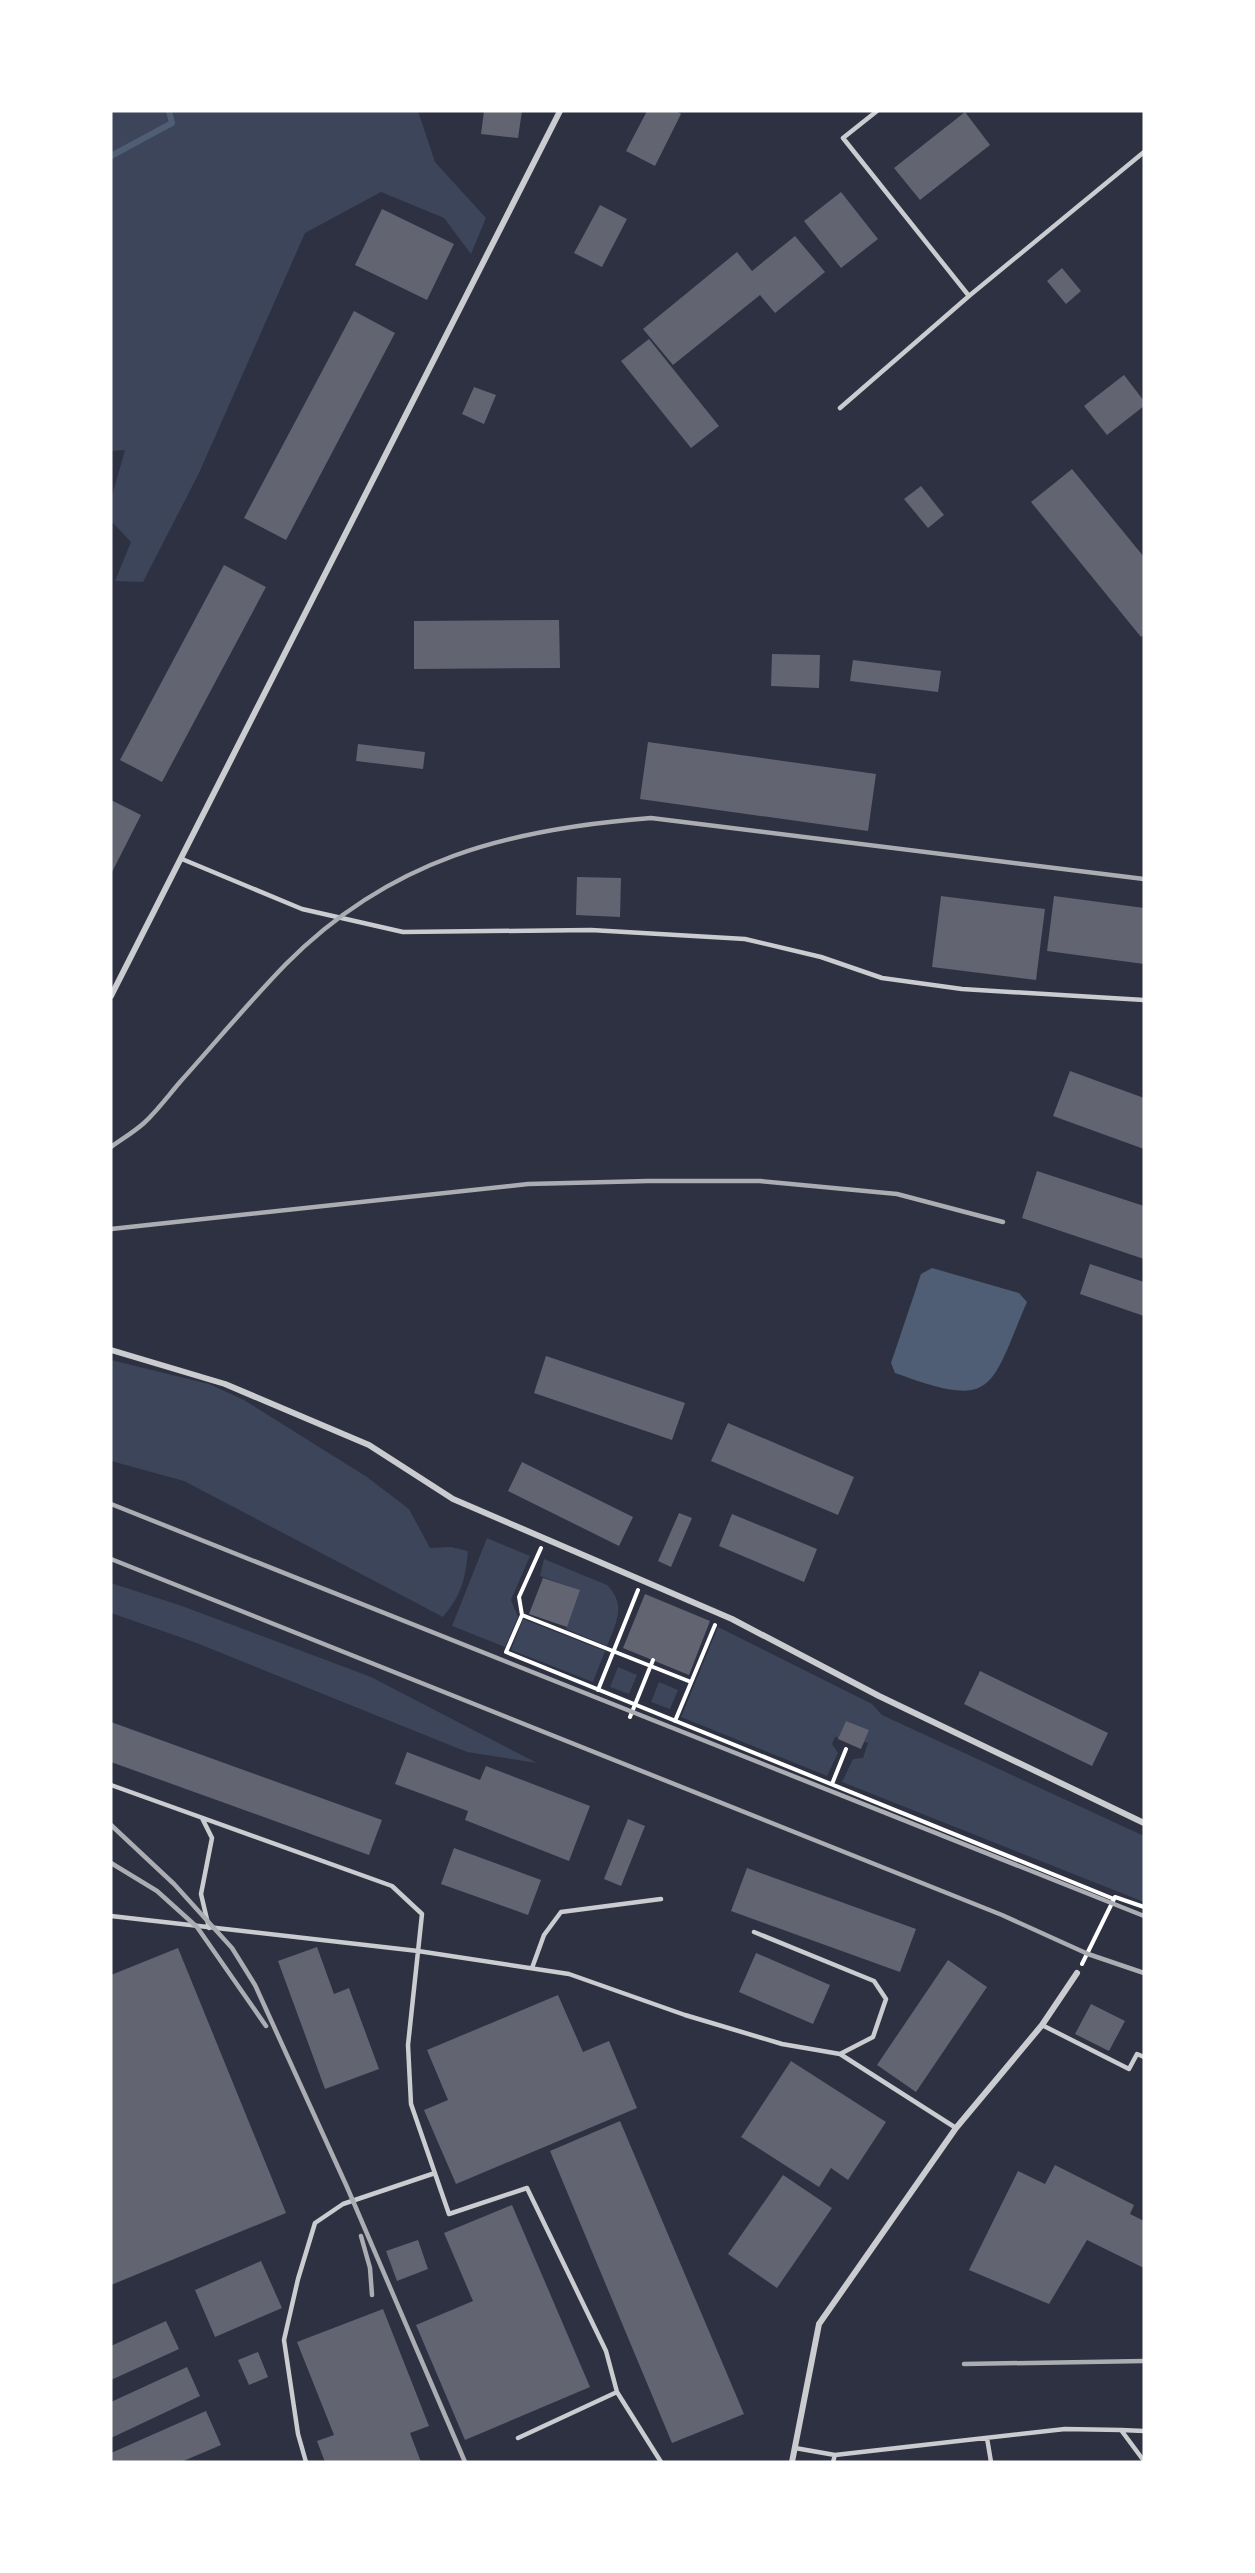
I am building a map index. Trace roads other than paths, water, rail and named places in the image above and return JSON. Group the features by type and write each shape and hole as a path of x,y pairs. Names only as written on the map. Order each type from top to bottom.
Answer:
{"street":[{"path":"111,996 560,111"},
{"path":"111,1350 225,1384 369,1445 453,1499 719,1614 879,1696 1144,1823"},
{"path":"792,2462 819,2324 956,2128 1042,2025 1077,1973"}],"lane":[{"path":"877,111 843,138 969,296"},
{"path":"840,408 969,296 1144,152"},
{"path":"182,859 302,909 404,933 591,930 745,939 821,957 882,978 962,989 1144,1000"},
{"path":"111,1785 392,1886 422,1914 408,2045 411,2104 449,2214 527,2188 606,2351 618,2392 661,2462"},
{"path":"202,1818 212,1838 201,1894 209,1928"},
{"path":"532,1968 544,1935 561,1912 662,1899"},
{"path":"111,1916 418,1951 569,1974 782,2044 840,2054 956,2128"},
{"path":"754,1932 874,1981 886,1999 873,2037 840,2054"},
{"path":"1042,2025 1129,2069 1137,2054 1144,2057"},
{"path":"306,2462 298,2433 284,2340 315,2223 343,2204 435,2173"},
{"path":"518,2438 618,2392"},
{"path":"795,2448 835,2455 1065,2429 1144,2431"},
{"path":"1121,2430 1144,2461"},
{"path":"987,2438 991,2462"},
{"path":"833,2462 835,2455"}],"waterway":[{"path":"111,156 172,123 169,111"}],"railway":[{"path":"111,1147 149,1118 272,978 326,928 367,898 409,875 454,856 500,841 599,823 651,818 1144,879"},
{"path":"111,1229 528,1184 648,1181 760,1181 897,1194 1003,1222"},
{"path":"111,1504 1144,1916"},
{"path":"111,1559 1002,1915 1088,1954 1144,1973"},
{"path":"111,1825 174,1884 232,1948 255,1985 347,2187 465,2462"},
{"path":"111,1863 157,1891 197,1927 266,2026"},
{"path":"361,2236 370,2268 372,2295"},
{"path":"964,2364 1144,2361"}]}
